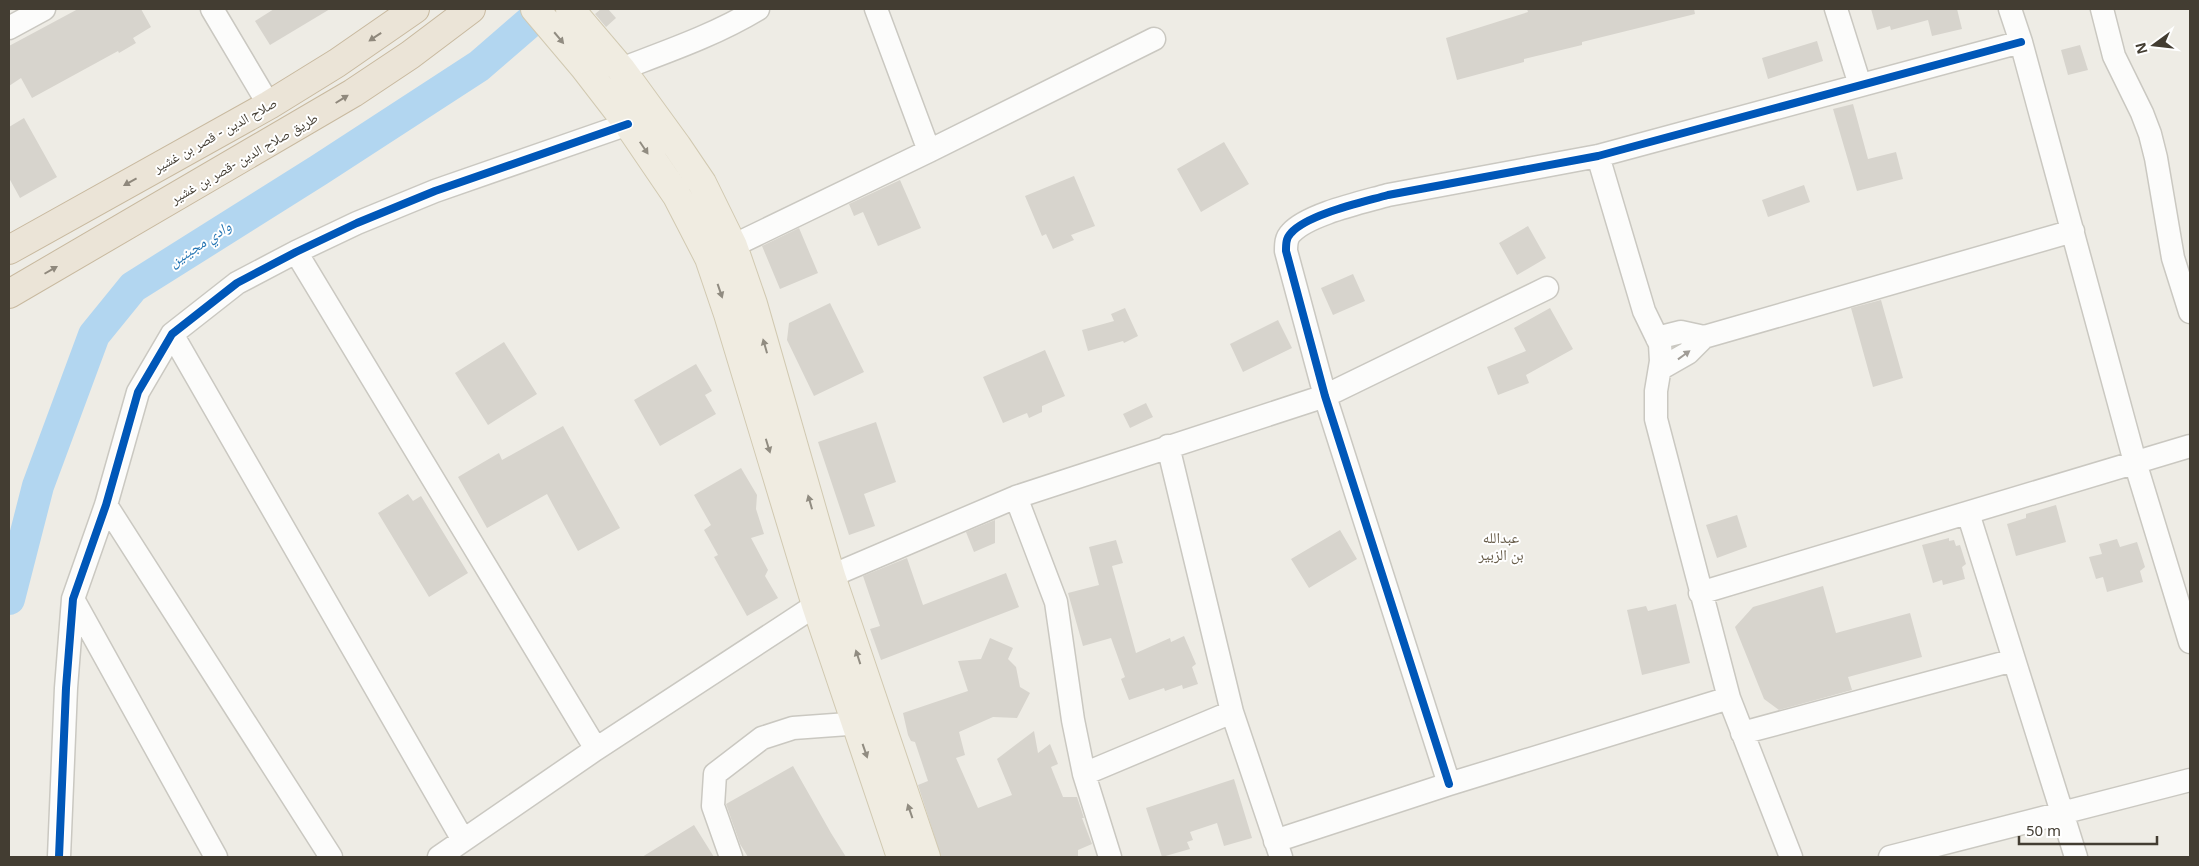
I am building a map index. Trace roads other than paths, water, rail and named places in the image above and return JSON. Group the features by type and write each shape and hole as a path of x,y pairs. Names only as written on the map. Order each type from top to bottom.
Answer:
{"highway":[{"name":"صلاح الدين - قصر بن غشير","path":"9,250 270,105 337,63 415,9"},
{"name":"طريق صلاح الدين -قصر بن غشير","path":"9,294 353,93 410,55 471,9"}],"main road":[{"path":"535,9 584,67 628,124 677,196 708,258 728,314 816,605 926,857"},
{"path":"570,9 613,59 672,138 702,183 733,246 753,304 831,576 901,857"}],"street":[{"path":"9,28 44,9"},
{"path":"212,9 270,105"},
{"path":"613,59 692,43 731,25 758,9"},
{"path":"876,9 929,151"},
{"path":"1836,9 1860,85"},
{"path":"2010,9 2022,42 2135,462 2190,642"},
{"path":"2102,9 2114,56 2139,106 2150,134 2174,258 2190,312"},
{"path":"708,258 1154,39"},
{"path":"1448,784 1325,396 1286,251 1286,242 1290,234 1297,228 1322,216 1388,195 1598,156 2022,42"},
{"path":"58,857 66,688 73,599 106,505 138,392 172,334 237,283 357,223 435,191 628,124"},
{"path":"1598,156 1644,311 1657,338 1661,352 1656,391 1656,419 1700,593 1729,698 1791,857"},
{"path":"1657,338 1681,332 1704,337 2073,231"},
{"path":"296,252 596,749"},
{"path":"831,576 1016,497 1325,396 1547,288"},
{"path":"172,334 462,840"},
{"path":"1660,369 1688,353 1704,337"},
{"path":"1168,446 1232,712 1278,849 1448,784 1729,698"},
{"path":"1700,593 2190,446"},
{"path":"1016,497 1056,602 1072,720 1084,774 1110,857"},
{"path":"106,505 331,857"},
{"path":"1968,513 2076,857"},
{"path":"73,599 216,857"},
{"path":"439,857 596,749 816,605"},
{"path":"1742,733 2014,660"},
{"path":"1084,774 1232,712"},
{"path":"731,857 713,806 715,774 762,738 793,728 866,718"},
{"path":"1890,857 2190,780"}],"waterway":[{"name":"وادي مجينين","path":"9,599 38,486 94,335 133,287 319,170 479,66 545,9"}],"district":[{"name":"عبدالله بن الزبير","path":"1501,546"}]}
